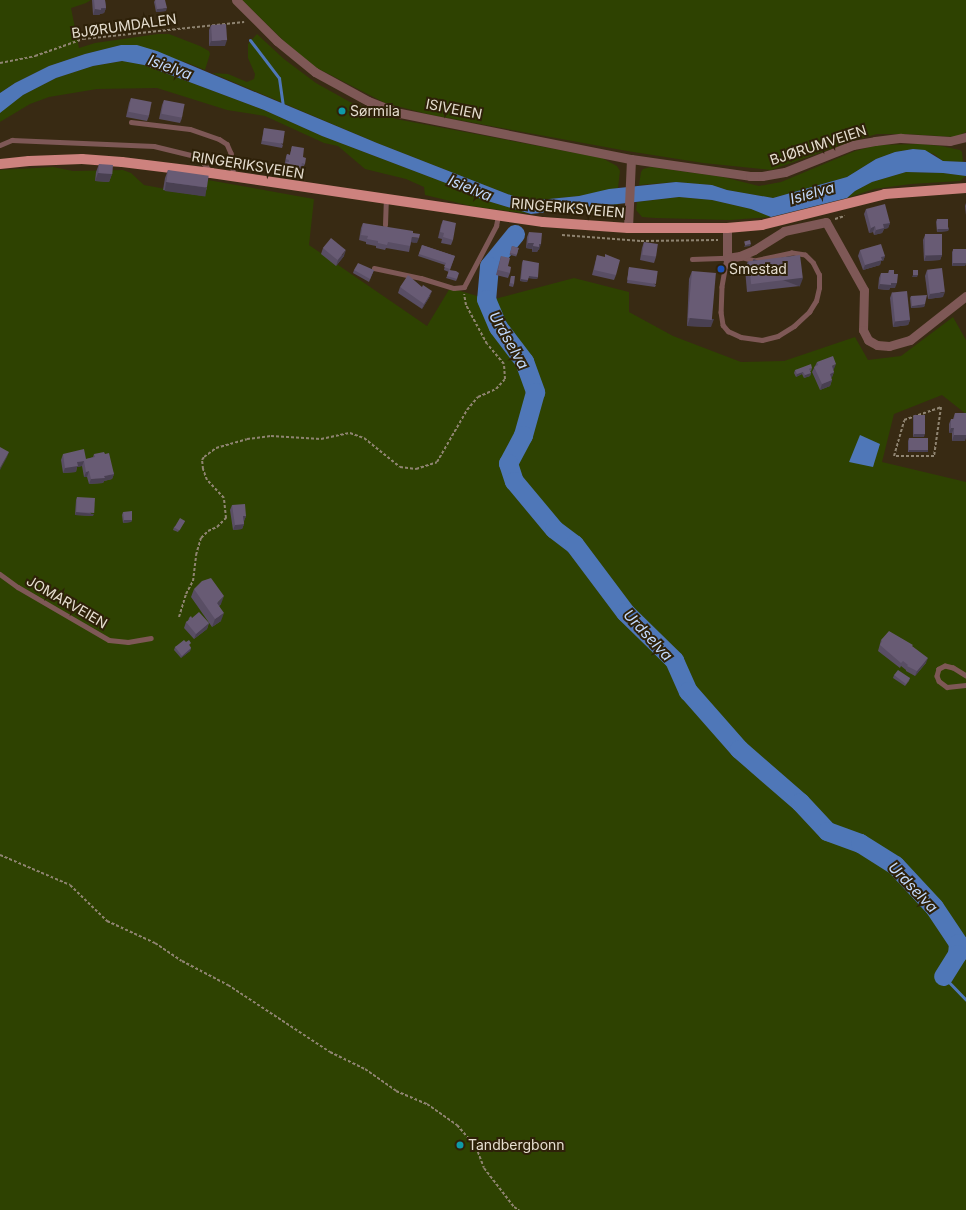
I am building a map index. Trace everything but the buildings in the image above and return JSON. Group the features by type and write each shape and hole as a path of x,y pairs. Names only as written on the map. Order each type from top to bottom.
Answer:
{"main road":[{"name":"RINGERIKSVEIEN","path":"0,164 29,161 82,160 122,162 234,176 498,216 585,226 628,228 727,228 762,225 885,194 966,188"}],"street":[{"name":"ISIVEIEN","path":"236,0 253,18 315,72 368,101 400,113 631,159"},
{"name":"BJØRUMVEIEN","path":"631,159 750,176 762,176 785,172 853,145 901,138 950,141 966,137"},
{"path":"628,228 631,159"},
{"path":"727,228 727,258 740,256 784,231 826,222 864,290 863,330 868,340 877,345 890,346 910,340 966,296"}],"lane":[{"path":"130,122 190,128 220,139 227,144 231,153 234,176"},
{"path":"0,145 12,140 154,146 199,157 211,173"},
{"path":"385,225 386,199"},
{"path":"374,268 421,278 454,288 464,287 496,226 498,216"},
{"path":"692,259 727,258 721,312 723,325 728,331 741,337 762,340 778,336 794,326 809,312 816,301 819,288 819,275 813,264 805,255 792,253 754,261 740,256"},
{"name":"JOMARVEIEN","path":"0,574 18,587 110,640 128,642 151,638"},
{"path":"966,676 954,668 945,666 939,669 937,676 939,682 947,687 966,685"}],"path":[{"name":"BJØRUMDALEN","path":"0,62 35,56 83,39 244,22 253,18"},
{"path":"826,222 850,214"},
{"path":"180,617 186,594 193,581 196,555 201,538 208,531 217,527 226,518 224,498 207,480 202,469 202,460 204,456 216,448 247,439 271,436 321,439 350,433 364,438 400,467 416,469 437,462 468,410 478,397 496,389 505,379 504,364 487,344 466,305 464,287"},
{"path":"941,407 934,456 894,456 904,420 941,407"},
{"path":"0,855 70,885 107,921 155,943 182,961 228,986 330,1052 365,1069 396,1091 426,1104 457,1125 476,1147 484,1168 514,1207 519,1210"}],"green space":[{"path":"0,0 91,0 71,8 79,48 95,43 158,34 169,34 200,46 209,51 210,54 205,70 185,62 121,45 85,54 49,66 15,83 0,93"},
{"path":"242,0 966,0 966,132 955,137 877,134 771,170 703,163 627,151 431,115 385,103 315,67 288,45"},
{"path":"257,34 284,59 316,83 350,102 396,119 602,158 617,166 620,171 618,188 579,196 549,199 533,200 518,198 377,143 212,73 228,74 247,82 254,79 255,74 248,58 248,44"},
{"path":"123,61 144,65 264,110 322,136 451,185 481,199 531,214 471,206 425,195 424,187 406,179 365,169 338,146 324,143 265,116 227,110 157,88 97,89 49,97 30,104 0,122 0,113 5,108 23,95 56,78 93,66"},
{"path":"920,144 960,150 962,152 963,162 943,161 934,154 913,149 895,152 876,159 847,177 773,198 727,190 712,185 676,182 639,185 641,172 643,169 651,167 723,177 759,186 781,182 855,151 878,145"},
{"path":"53,167 73,171 123,170 131,173 144,185 204,196 208,180 314,199 309,245 427,326 450,288 491,300 574,278 629,292 629,312 673,336 741,362 784,361 855,337 868,360 901,356 953,317 966,340 966,414 942,395 894,414 882,462 966,482 966,1210 0,1210 0,170"},
{"path":"906,172 943,173 966,176 960,181 911,184 874,189 847,198 855,191 872,182"},
{"path":"679,197 712,200 751,209 771,217 730,220 655,218 642,217 636,210 637,202"},
{"path":"618,204 615,212 609,215 561,210"}],"water":[{"name":"Isielva","path":"121,45 137,45 157,51 377,143 518,198 533,200 579,196 609,189 676,182 712,185 727,190 773,198 847,177 876,159 895,152 913,149 925,150 943,161 966,162 966,176 943,173 906,172 872,182 855,191 847,198 771,217 751,209 712,200 679,197 531,214 481,199 451,185 322,136 264,110 144,65 122,61 93,66 56,78 23,95 0,113 0,93 15,83 49,66 85,54"},
{"path":"860,435 880,444 873,467 849,462"}],"waterway":[{"path":"250,40 279,78 283,106"},
{"name":"Urdselva","path":"515,234 489,266 486,299 498,327 524,361 535,392 523,435 508,463 514,481 554,529 574,544 625,612 674,660 688,691 739,749 800,802 827,831 860,843 895,865 934,907 958,943 957,954 943,976"},
{"path":"943,976 966,1000"}],"place":[{"name":"Sørmila","path":"342,111"},
{"name":"Smestad","path":"721,269"},
{"name":"Tandbergbonn","path":"460,1145"}]}
